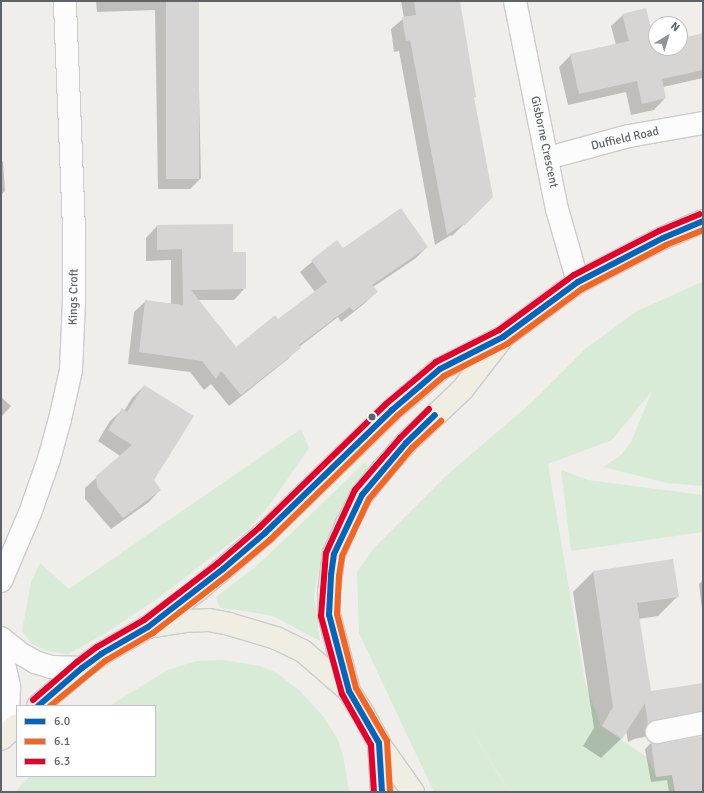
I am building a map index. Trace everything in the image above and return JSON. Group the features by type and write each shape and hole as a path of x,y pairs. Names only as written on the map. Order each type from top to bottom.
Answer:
{"highway":[{"path":"39,705 82,668 101,654 148,627 198,590 265,533 392,410 440,369 503,336 578,282 663,238 703,221"},
{"path":"413,792 379,743 349,691 330,615 329,592 334,554 362,495 406,443 462,390 503,336"},
{"path":"148,627 184,621 209,620 276,638 303,651 349,691"},
{"path":"379,743 382,792"}],"street":[{"name":"Kings Croft","path":"1,580 30,512 49,459 71,370 74,300 74,229 65,1"},
{"name":"Gisborne Crescent","path":"515,1 558,209 578,282"},
{"name":"Duffield Road","path":"548,158 629,136 703,123"},
{"path":"1,638 18,652 35,662 51,667 82,668"},
{"path":"1,651 9,687 7,734"},
{"path":"657,732 703,723"}],"green space":[{"path":"702,282 703,486 667,483 603,467 621,455 631,442 652,391 612,440 548,464 585,682 601,726 648,758 656,777 672,775 675,792 514,792 510,790 511,792 434,792 359,633 357,572 374,548 447,475 530,404 585,349 637,311","holes":["446,689 506,786 503,782"]},
{"path":"301,429 309,448 266,510 247,530 157,599 101,636 68,654 49,651 33,645 22,631 31,582 40,563 69,589"},
{"path":"366,461 369,470 352,493 332,526 322,554 314,595 320,641 273,616 220,608 216,597 254,568"},
{"path":"561,470 588,480 703,495 703,532 571,551"},
{"path":"223,660 260,666 277,673 300,691 324,717 337,738 343,755 349,792 15,792 29,777 156,777 156,705 111,705 168,670 196,661"}],"building":[{"path":"166,1 199,1 199,179 166,179"},
{"path":"414,1 460,1 476,97 474,97 493,197 464,226 463,224 447,235 410,40 406,41 402,17 416,15"},
{"path":"646,8 648,16 648,56 688,56 688,37 703,33 703,70 662,79 666,98 642,104 637,81 579,94 570,54 629,41 622,14"},
{"path":"401,208 428,247 372,285 378,292 353,311 350,307 299,345 301,348 241,395 221,371 216,379 202,361 139,352 145,300 183,305 182,249 157,250 157,225 233,224 233,252 246,252 246,289 191,290 236,347 275,315 278,319 327,282 311,260 337,240 343,248"},
{"path":"144,385 194,416 154,480 161,490 123,518 97,487 96,476 132,445 108,430 122,408 127,412"},
{"path":"673,559 679,597 637,603 651,691 703,683 703,711 655,720 648,724 645,703 622,739 602,726 613,707 593,571"},
{"path":"703,736 703,792 675,792 672,775 656,777 651,742 659,744"}],"transit line":[{"name":"6.3","path":"33,700 77,662 97,647 144,620 218,563 260,527 386,404 436,362 499,330 574,275 659,231 700,214"},
{"name":"6.0","path":"39,705 82,668 101,654 148,627 223,569 265,533 392,410 440,369 503,337 578,282 663,238 703,221"},
{"name":"6.1","path":"51,705 105,661 153,633 228,575 271,539 397,416 444,376 507,344 582,289 666,245 703,230"},
{"name":"6.3","path":"374,792 371,745 342,694 321,616 326,553 355,490 400,438 429,409"},
{"name":"6.0","path":"382,792 379,743 349,691 329,615 331,575 334,554 362,495 406,443 435,415"},
{"name":"6.1","path":"390,792 387,741 356,688 337,614 339,576 342,556 369,499 412,448 441,421"}]}
